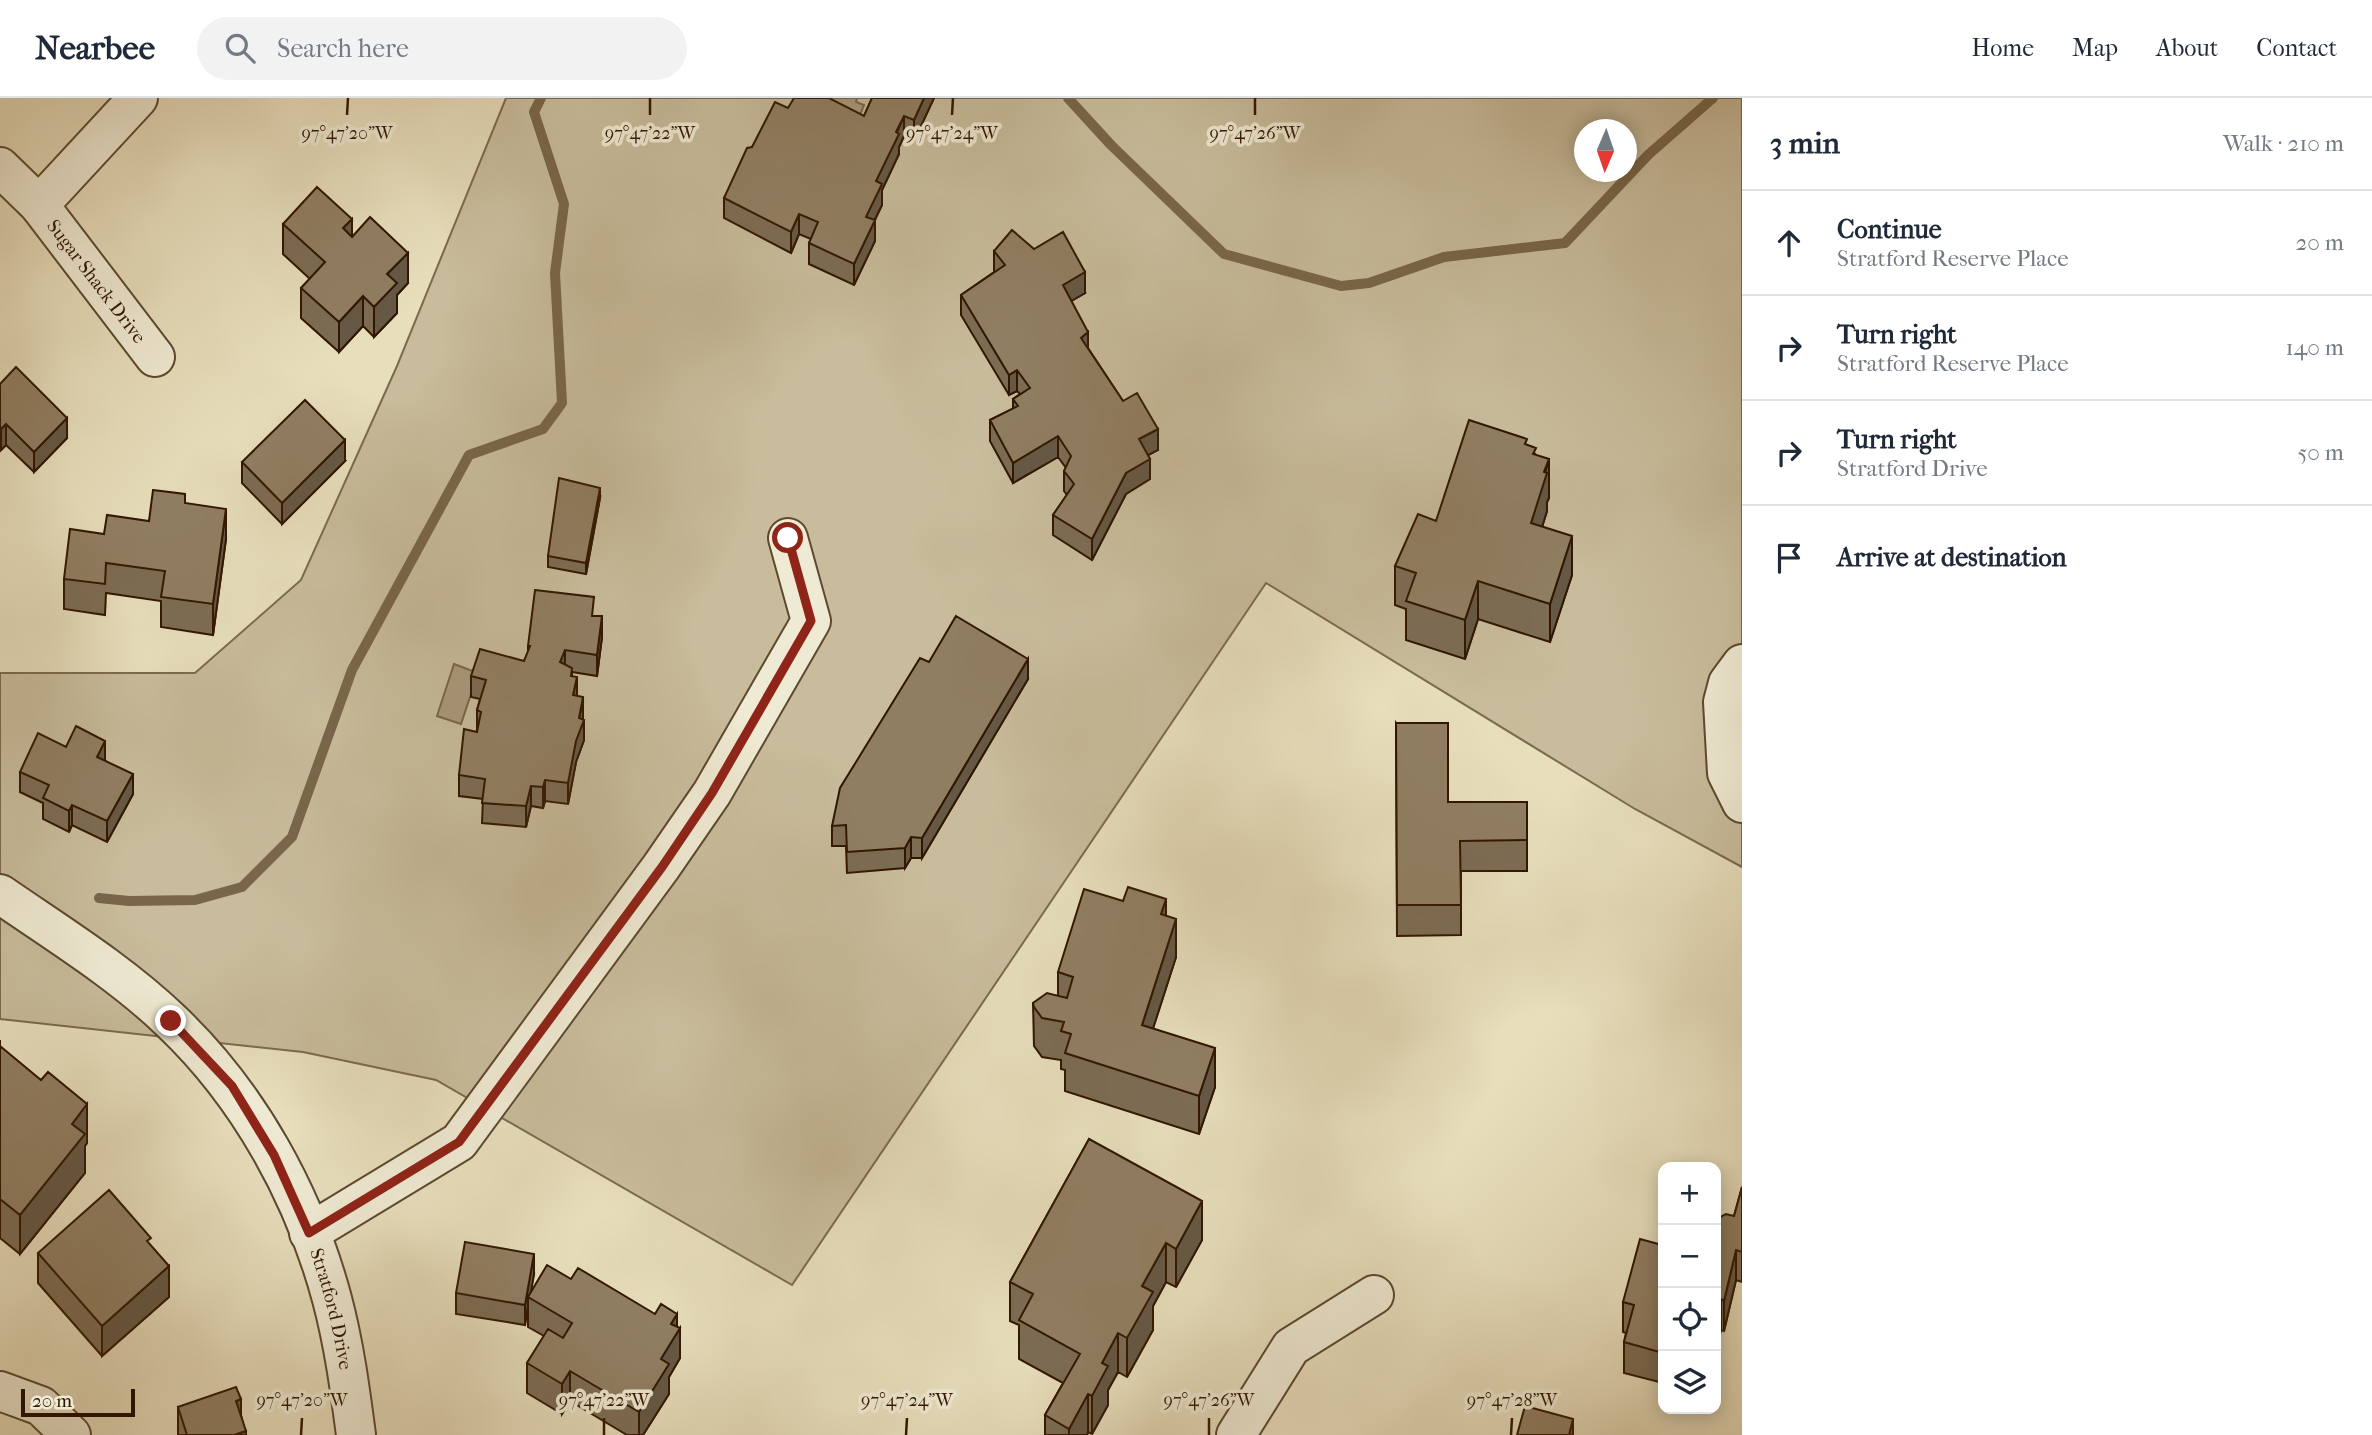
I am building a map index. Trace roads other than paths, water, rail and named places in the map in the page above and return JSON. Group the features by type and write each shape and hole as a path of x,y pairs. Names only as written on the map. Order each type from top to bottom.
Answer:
{"street":[{"name":"Sugar Shack Drive","path":"39,205 138,98"},
{"name":"Sugar Shack Drive","path":"0,167 39,205 155,357"},
{"path":"309,1233 459,1142 662,867 712,793 811,621 788,538"},
{"path":"1742,664 1728,682 1723,702 1727,773 1742,803"},
{"name":"Stratford Drive","path":"0,894 115,974 171,1021 232,1086 274,1155 309,1233 335,1309 348,1368 356,1435"},
{"path":"1236,1435 1291,1347 1374,1296"},
{"path":"0,1391 41,1406 71,1435"}],"waterway":[{"path":"99,898 129,901 195,900 242,887 292,837 352,670 469,455 543,429 562,403 555,273 564,204 534,112 541,98"},
{"path":"1068,98 1111,145 1224,254 1341,286 1369,283 1444,257 1565,243 1648,155 1713,98"}]}
